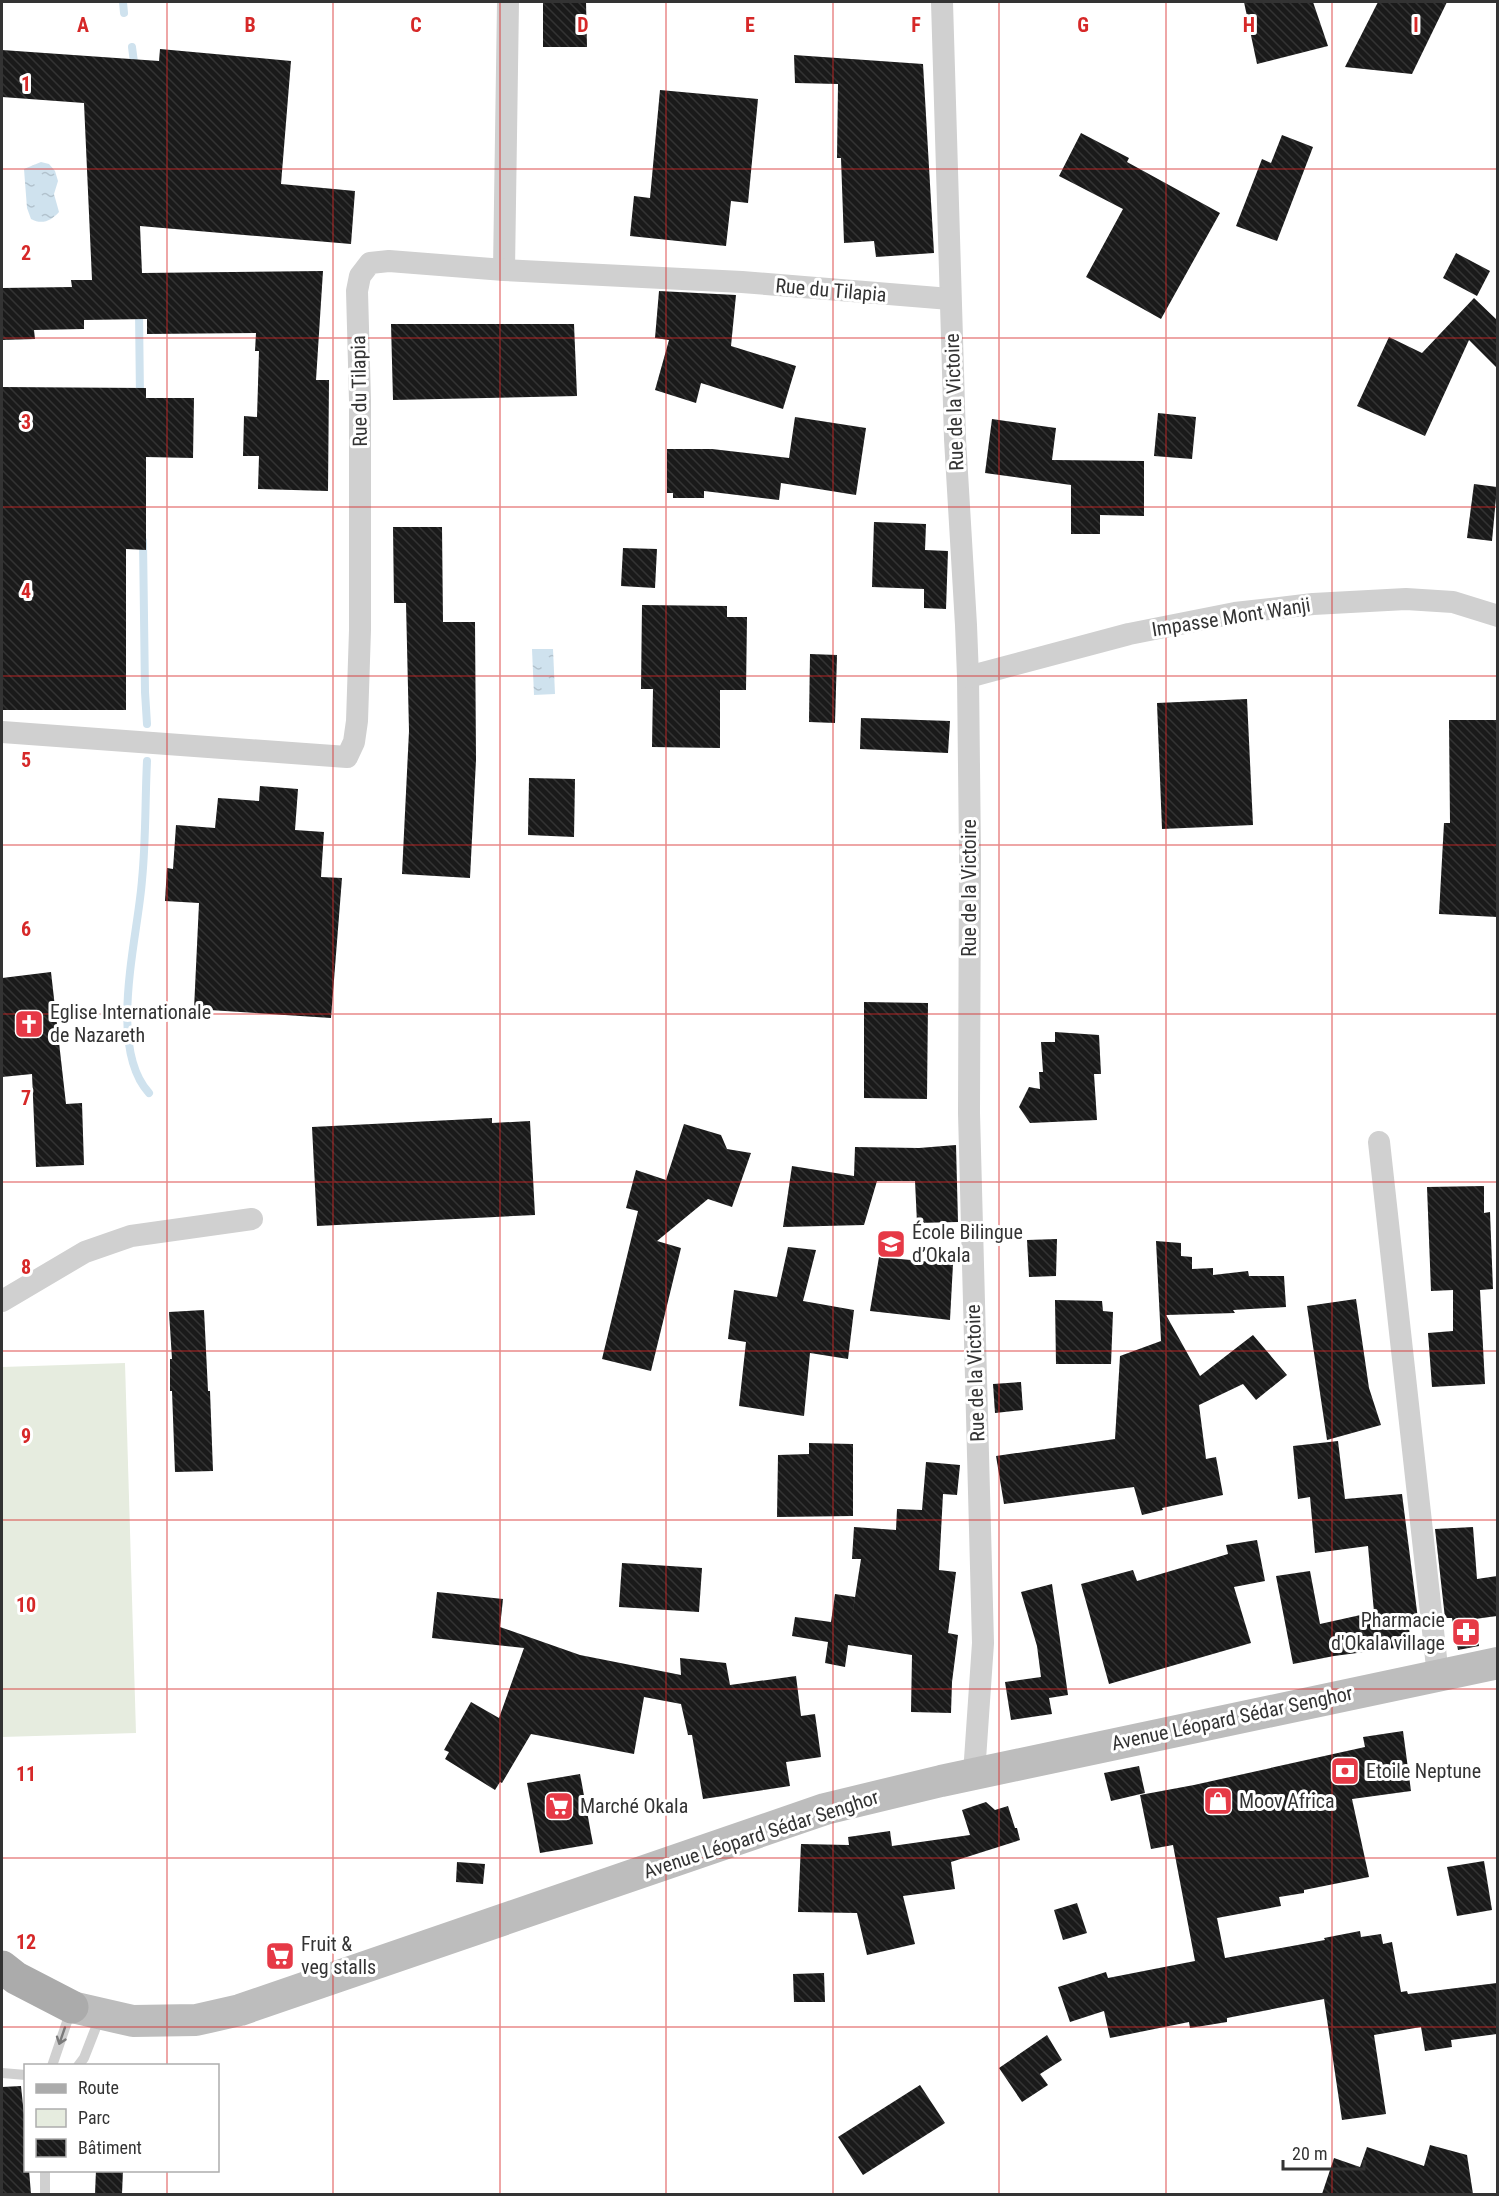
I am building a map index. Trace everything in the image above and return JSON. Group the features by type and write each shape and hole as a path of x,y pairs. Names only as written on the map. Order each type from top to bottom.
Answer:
{"main road":[{"path":"2,1967 16,1978 86,2011"},
{"path":"2,1985 33,1999 86,2011"}],"street":[{"path":"504,270 508,2"},
{"name":"Rue de la Victoire","path":"942,2 955,439 968,677 969,1113 982,1643 974,1774"},
{"name":"Rue du Tilapia","path":"2,732 347,757 354,742 357,721 360,653 360,401 357,291 360,276 370,263 389,261 504,270 742,282 950,299"},
{"name":"Impasse Mont Wanji","path":"968,677 1129,634 1235,613 1313,604 1406,599 1453,603 1497,616"},
{"path":"1378,1142 1438,1676"},
{"path":"2,1301 85,1252 131,1236 252,1219"},
{"name":"Avenue Léopard Sédar Senghor","path":"86,2011 134,2021 166,2021 196,2020 240,2010 781,1823 852,1802 1252,1713 1497,1663"}],"lane":[{"path":"53,2064 86,2011"},
{"path":"80,2064 84,2058 86,2011"},
{"path":"2,2073 24,2075"},
{"path":"45,2172 45,2194"}],"green space":[{"path":"125,1363 136,1733 2,1737 2,1367"}],"water":[{"path":"41,162 49,164 55,171 58,181 54,194 59,212 50,220 43,222 31,219 27,208 24,169"},
{"path":"532,649 553,649 555,694 534,695"}],"building":[{"path":"543,2 586,2 587,47 543,47"},
{"path":"1244,2 1313,2 1328,46 1257,64"},
{"path":"1378,2 1447,2 1412,74 1345,67"},
{"path":"160,49 291,61 281,184 355,191 351,244 140,226 142,273 323,271 316,380 329,380 328,491 258,489 259,456 243,456 244,416 257,417 259,351 255,351 256,333 147,334 147,319 84,320 84,329 34,330 35,339 2,340 2,288 72,287 71,280 92,280 84,103 2,97 2,50 159,61"},
{"path":"794,55 923,64 934,253 876,257 874,241 844,243 841,158 837,158 838,84 795,83"},
{"path":"660,90 758,99 748,203 731,201 726,246 630,236 634,196 650,198"},
{"path":"1081,133 1129,158 1127,162 1220,213 1161,319 1086,277 1123,209 1059,176"},
{"path":"1282,135 1313,147 1277,241 1236,226 1262,159 1271,163"},
{"path":"1456,253 1490,271 1477,296 1443,278"},
{"path":"659,291 736,295 731,346 796,366 783,409 701,383 696,403 655,390 669,340 655,338"},
{"path":"1474,298 1497,320 1497,368 1469,340 1425,436 1357,406 1389,337 1422,353"},
{"path":"391,324 574,324 577,396 393,400"},
{"path":"2,387 146,388 146,398 194,398 193,458 146,457 146,550 126,549 126,710 2,710"},
{"path":"1158,413 1196,417 1192,459 1154,456"},
{"path":"795,417 866,428 856,495 781,483 779,500 704,491 704,498 673,498 673,493 667,493 667,449 712,449 789,458"},
{"path":"992,419 1056,428 1052,460 1144,461 1144,516 1100,515 1100,534 1071,534 1071,485 985,473"},
{"path":"1474,484 1497,487 1492,541 1467,538"},
{"path":"874,522 926,524 925,550 948,551 946,609 924,608 924,589 872,587"},
{"path":"393,527 442,527 443,622 475,622 476,760 470,878 402,874 409,731 406,603 394,603"},
{"path":"623,548 657,549 655,588 621,586"},
{"path":"642,605 727,606 727,617 747,617 746,690 720,690 720,748 652,747 653,689 641,689"},
{"path":"810,654 837,655 835,723 809,722"},
{"path":"1247,699 1253,825 1162,829 1157,703"},
{"path":"861,718 950,721 948,753 860,749"},
{"path":"1449,720 1497,720 1497,917 1439,914 1444,823 1450,823"},
{"path":"529,778 575,779 574,837 528,835"},
{"path":"260,786 298,789 295,830 324,832 321,877 342,878 331,1018 194,1009 199,903 165,901 167,868 173,869 176,825 215,828 218,798 259,801"},
{"path":"51,972 66,1104 82,1103 84,1165 36,1167 32,1074 2,1077 2,978"},
{"path":"864,1002 928,1003 927,1099 864,1098"},
{"path":"1055,1032 1099,1035 1101,1074 1094,1074 1097,1120 1030,1123 1019,1107 1029,1087 1040,1089 1039,1072 1043,1072 1041,1042 1055,1042"},
{"path":"492,1118 492,1123 530,1121 535,1215 317,1226 312,1127"},
{"path":"684,1124 721,1135 727,1149 751,1153 732,1207 708,1199 657,1241 681,1248 651,1371 602,1359 638,1211 626,1208 636,1170 666,1180"},
{"path":"956,1145 958,1222 917,1223 915,1181 877,1181 864,1225 783,1227 792,1166 854,1176 855,1147 919,1148"},
{"path":"1484,1186 1484,1213 1490,1212 1493,1289 1480,1290 1485,1384 1432,1387 1428,1333 1453,1331 1453,1290 1431,1291 1427,1187"},
{"path":"1057,1239 1056,1276 1029,1277 1027,1240"},
{"path":"1156,1241 1181,1243 1181,1256 1192,1257 1192,1269 1213,1268 1213,1275 1248,1271 1249,1276 1284,1276 1286,1307 1233,1310 1235,1313 1166,1315 1200,1376 1253,1335 1287,1375 1256,1400 1243,1384 1199,1405 1206,1459 1216,1457 1223,1495 1162,1508 1163,1510 1142,1515 1134,1487 1004,1504 996,1456 1115,1439 1120,1356 1161,1341"},
{"path":"788,1247 816,1250 803,1301 854,1310 848,1359 810,1353 804,1416 739,1406 746,1342 728,1339 734,1290 777,1297"},
{"path":"879,1257 953,1264 950,1320 870,1311"},
{"path":"1356,1299 1369,1388 1381,1425 1327,1440 1307,1306"},
{"path":"1055,1300 1102,1301 1103,1311 1113,1312 1111,1364 1056,1364"},
{"path":"204,1310 213,1471 175,1472 172,1391 170,1391 170,1359 172,1359 169,1312"},
{"path":"1021,1382 1023,1410 995,1413 993,1384"},
{"path":"1338,1441 1345,1499 1402,1494 1418,1619 1408,1619 1411,1646 1293,1664 1276,1576 1310,1571 1320,1624 1374,1612 1368,1546 1315,1553 1310,1497 1298,1499 1293,1446"},
{"path":"809,1443 853,1444 853,1516 777,1517 778,1455 809,1454"},
{"path":"926,1462 960,1465 957,1495 943,1494 939,1570 956,1572 948,1633 958,1635 951,1713 911,1712 912,1655 848,1645 845,1667 825,1663 828,1642 792,1636 795,1617 831,1622 835,1594 855,1597 851,1623 861,1559 852,1559 854,1527 896,1530 897,1509 922,1510"},
{"path":"1473,1527 1477,1579 1497,1576 1497,1616 1475,1619 1479,1646 1458,1650 1452,1618 1445,1618 1435,1529"},
{"path":"1257,1540 1265,1581 1234,1587 1251,1643 1109,1684 1081,1584 1133,1570 1137,1581 1228,1554 1226,1545"},
{"path":"622,1563 702,1568 699,1612 619,1607"},
{"path":"1052,1584 1068,1695 1049,1698 1052,1714 1011,1720 1005,1682 1041,1677 1037,1646 1021,1592"},
{"path":"437,1592 503,1599 500,1627 580,1655 681,1675 680,1658 726,1663 730,1685 796,1676 801,1716 815,1714 821,1757 786,1762 790,1786 703,1799 692,1735 688,1735 681,1704 644,1697 634,1754 531,1734 502,1783 500,1782 495,1790 445,1759 449,1752 444,1750 471,1702 499,1718 524,1648 432,1638"},
{"path":"1403,1731 1411,1791 1352,1799 1369,1877 1279,1897 1281,1906 1217,1918 1225,1958 1325,1940 1324,1938 1360,1931 1361,1937 1381,1934 1383,1944 1392,1942 1401,1992 1407,1991 1408,1994 1497,1983 1497,2034 1451,2040 1452,2047 1425,2051 1421,2027 1374,2035 1386,2114 1342,2120 1324,1999 1227,2018 1227,2022 1190,2028 1189,2022 1110,2038 1104,2011 1070,2022 1058,1987 1106,1972 1108,1978 1195,1961 1173,1845 1151,1849 1140,1795 1365,1747 1363,1737"},
{"path":"1139,1766 1145,1793 1111,1801 1104,1773"},
{"name":"Marché Okala","path":"580,1774 593,1844 540,1853 527,1783"},
{"path":"986,1802 995,1810 1008,1806 1020,1840 951,1862 955,1889 903,1896 915,1944 867,1955 857,1913 798,1912 801,1844 849,1845 848,1837 890,1831 892,1846 970,1835 962,1810"},
{"path":"1484,1861 1492,1910 1457,1916 1447,1867"},
{"path":"457,1862 485,1864 483,1884 456,1882"},
{"path":"1077,1903 1087,1933 1063,1940 1054,1910"},
{"path":"824,1973 825,2002 794,2002 793,1974"},
{"path":"1047,2035 1062,2060 1040,2074 1048,2085 1022,2102 999,2068"},
{"path":"920,2085 945,2123 863,2175 838,2137"},
{"path":"21,2086 24,2115 24,2172 29,2172 31,2194 2,2194 2,2087"},
{"path":"1430,2145 1467,2155 1473,2194 1322,2194 1334,2158 1360,2167 1367,2147 1424,2166"},
{"path":"96,2172 123,2172 122,2194 95,2194"}],"waterway":[{"path":"123,2 124,13"},
{"path":"132,47 135,70"},
{"path":"139,310 140,399"},
{"path":"143,541 147,724"},
{"path":"147,761 143,865 131,960 127,1020 136,1073 149,1093"}],"place":[{"name":"Eglise Internationale de Nazareth","path":"29,1024"},
{"name":"École Bilingue d’Okala","path":"891,1244"},
{"name":"Pharmacie d'Okala village","path":"1466,1632"},
{"name":"Etoile Neptune","path":"1345,1771"},
{"name":"Moov Africa","path":"1218,1801"},
{"name":"Marché Okala","path":"559,1806"},
{"name":"Fruit & veg stalls","path":"280,1956"}]}
